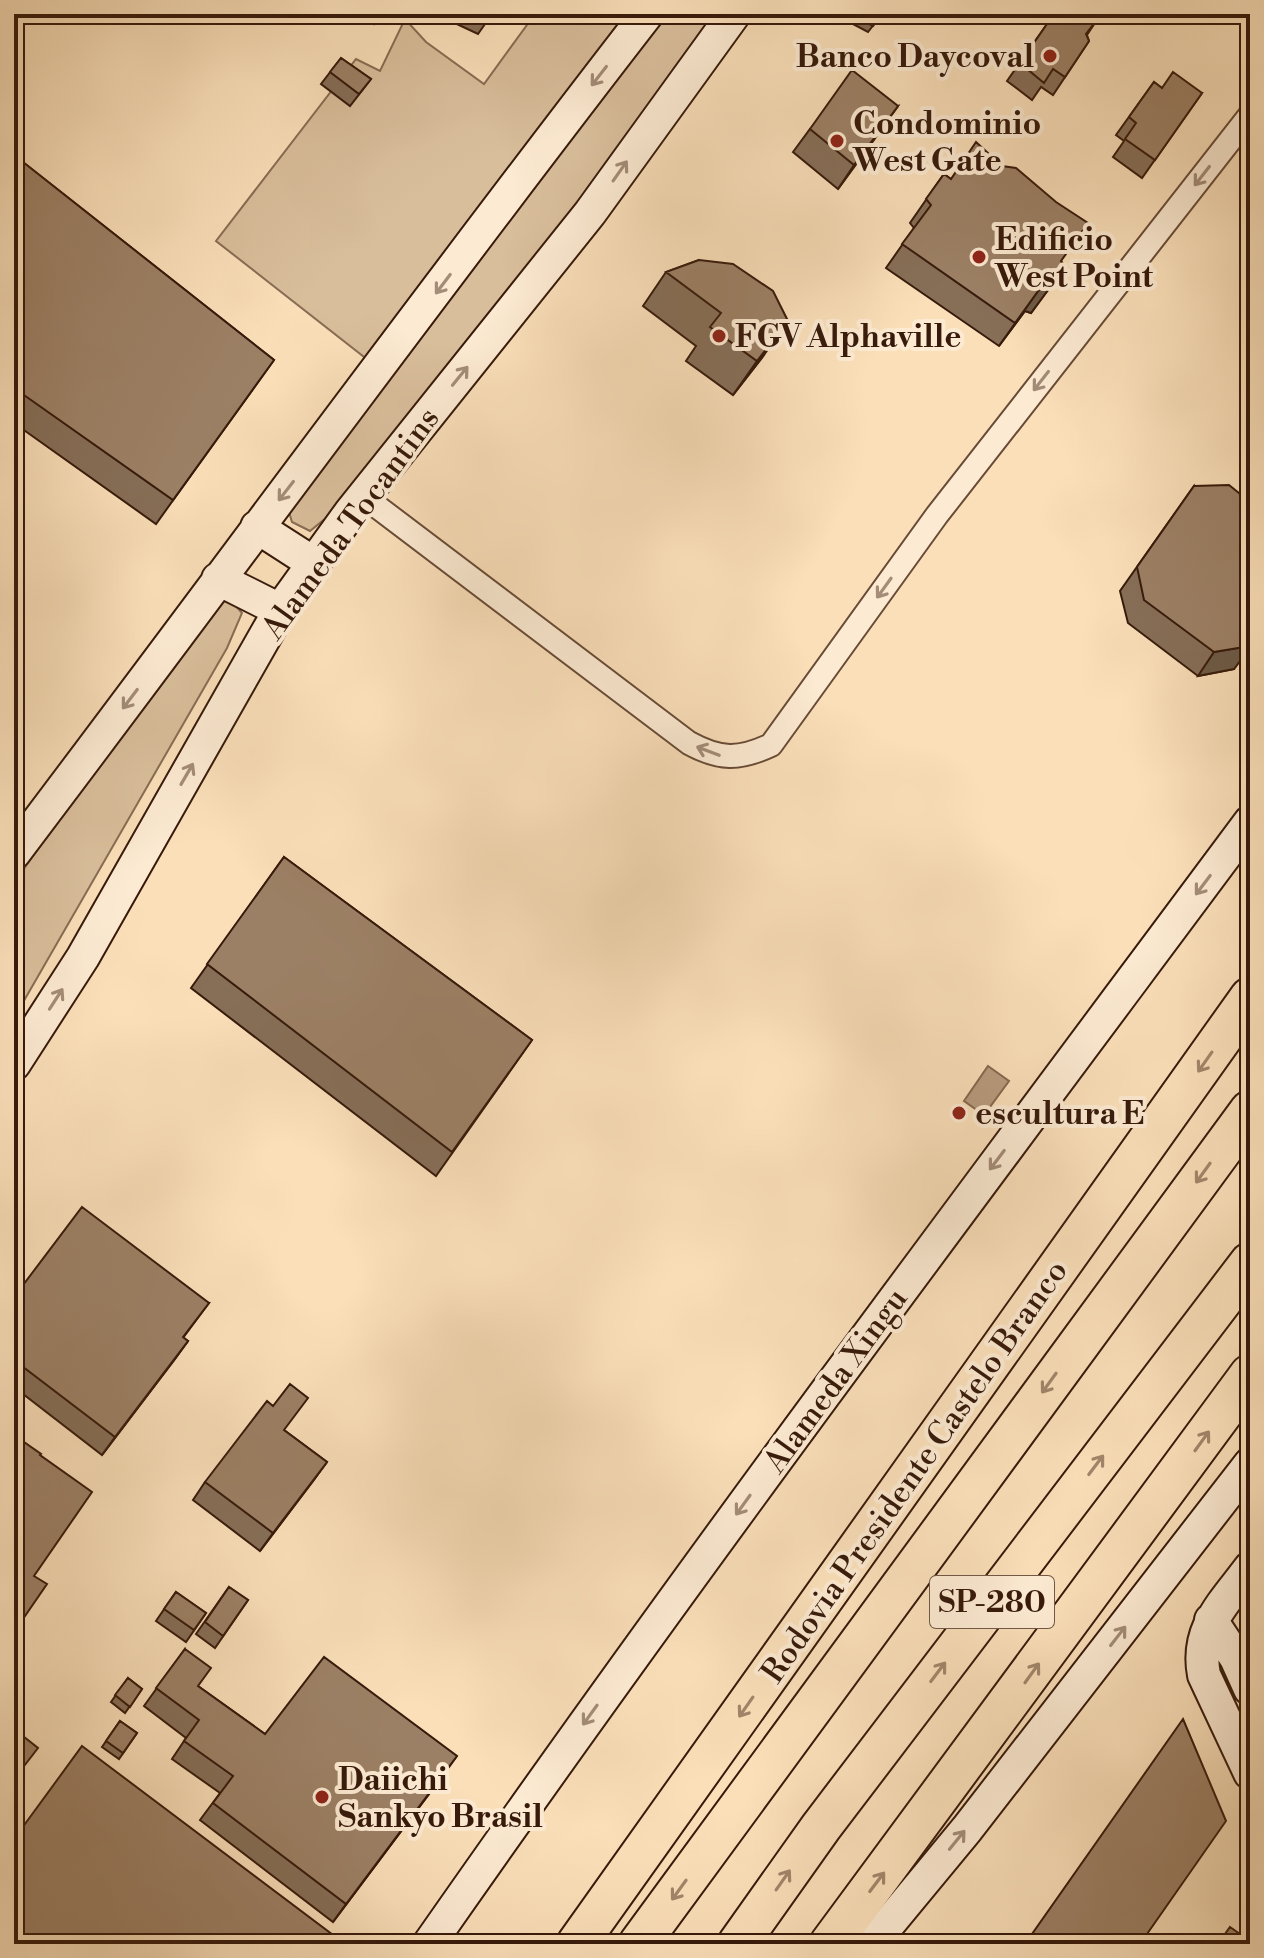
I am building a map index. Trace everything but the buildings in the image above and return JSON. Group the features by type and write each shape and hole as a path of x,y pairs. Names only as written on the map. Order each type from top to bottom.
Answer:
{"highway":[{"name":"Rodovia Presidente Castelo Branco","path":"577,1944 1250,998"},
{"name":"Rodovia Presidente Castelo Branco","path":"639,1944 1250,1111"},
{"name":"SP-280","path":"738,1944 821,1827 1250,1263"},
{"path":"830,1944 1250,1375"}],"main road":[{"name":"Alameda Tocantins","path":"14,853 647,14"},
{"name":"Alameda Tocantins","path":"14,1064 83,957 280,610 363,496 590,213 734,14"},
{"path":"257,527 313,563"},
{"path":"218,579 280,610"},
{"name":"Alameda Xingu","path":"429,1944 555,1763 868,1334 1250,822"},
{"path":"872,1944 986,1805 1250,1464"},
{"path":"1250,1568 1211,1620 1201,1646 1204,1675 1250,1773"},
{"path":"1211,1620 1236,1658 1250,1689"},
{"path":"1204,1675 1236,1658"}],"street":[{"path":"363,496 689,743 707,753 750,755 771,745 937,515 1250,115"}],"shaded area":[{"path":"535,14 628,14 368,360 216,241 356,59 380,71 405,19 426,42 484,84"},
{"path":"661,14 723,14 632,141 337,509 310,531 292,522 289,512"},
{"path":"221,589 242,613 227,648 14,1018 14,883"},
{"path":"988,1066 1009,1081 984,1115 964,1101"}],"place":[{"name":"Banco Daycoval","path":"1050,56"},
{"name":"Condominio West Gate","path":"837,141"},
{"name":"Edificio West Point","path":"979,257"},
{"name":"FGV Alphaville","path":"719,336"},
{"name":"escultura E","path":"959,1113"},
{"name":"Daiichi Sankyo Brasil","path":"322,1797"}]}
